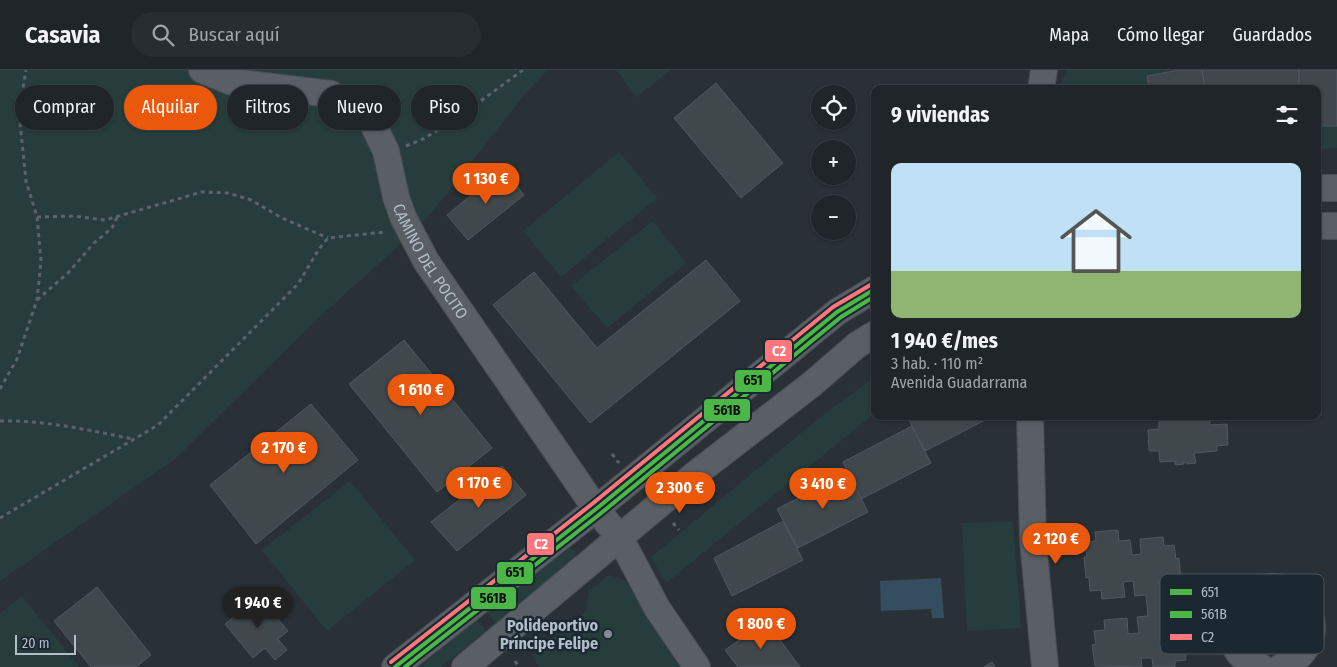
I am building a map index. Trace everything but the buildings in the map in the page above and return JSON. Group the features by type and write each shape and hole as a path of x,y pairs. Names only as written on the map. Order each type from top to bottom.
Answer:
{"street":[{"name":"CAMINO DEL POCITO","path":"202,70 232,82 331,94 369,116 386,151 403,218 426,262 596,509 620,538 658,608 697,667"},
{"path":"1027,70 1029,85"},
{"path":"1042,85 1044,70"},
{"path":"1321,188 1337,188"},
{"path":"1321,226 1337,226"},
{"path":"395,667 596,509 837,312 871,291"},
{"path":"465,667 698,472 871,337"},
{"path":"1030,420 1033,541 1044,667"},
{"path":"1232,654 1233,667"},
{"path":"1239,654 1248,662 1259,667"},
{"path":"1281,667 1301,654"}],"path":[{"path":"0,389 17,359 37,300 41,261 37,218 26,181 19,113 26,70"},
{"path":"386,151 423,139 456,119 523,70"},
{"path":"37,218 74,216 105,220 202,192 228,193 251,200 282,218 328,238 377,232"},
{"path":"37,300 68,273 94,242 112,228 118,216"},
{"path":"0,518 158,424 298,284 319,249 328,238"},
{"path":"0,421 22,420 61,424 134,439"},
{"path":"515,661 519,667"}],"green space":[{"path":"0,70 548,70 525,94 430,215 322,315 175,459 0,581"},
{"path":"616,70 671,70 637,97"},
{"path":"1066,70 1337,70 1337,148 1321,149 1321,85 1060,85"},
{"path":"619,152 657,198 561,277 523,231"},
{"path":"653,221 686,263 607,328 571,286"},
{"path":"871,380 871,416 666,583 651,557 824,414"},
{"path":"350,481 415,560 327,631 262,550"},
{"path":"1013,521 1021,628 967,631 962,523"},
{"path":"570,548 576,551 575,559 495,623 487,612"},
{"name":"Polideportivo Príncipe Felipe","path":"609,575 625,580 679,667 539,667 532,656 586,612 589,591"},
{"path":"22,596 79,667 0,667 0,613"},
{"path":"477,620 486,631 441,667 419,667"}],"water":[{"path":"941,578 944,618 932,618 931,609 881,611 880,581"}],"transit line":[{"name":"C2","path":"391,662 592,504 833,307 871,285"},
{"name":"651","path":"395,667 596,509 837,312 871,291"},
{"name":"561B","path":"405,667 600,514 841,317 871,298"}],"place":[{"name":"Polideportivo Príncipe Felipe","path":"608,634"}]}
